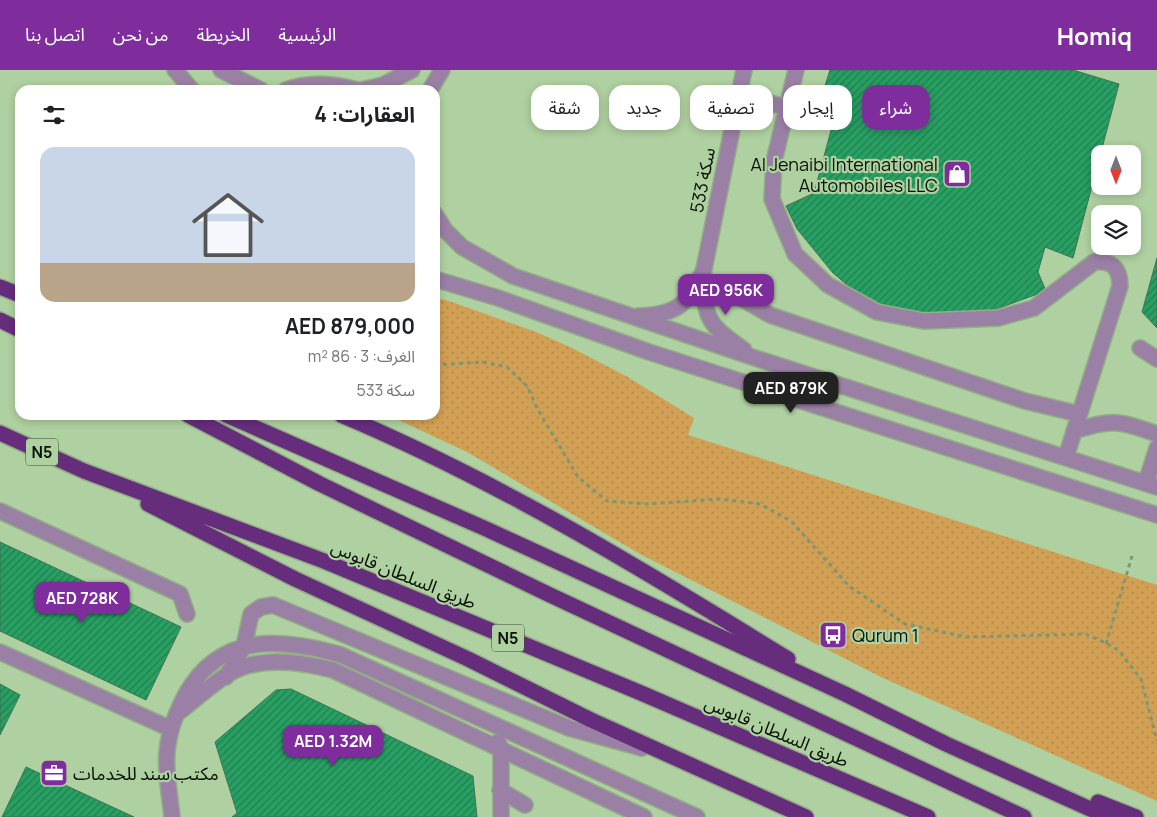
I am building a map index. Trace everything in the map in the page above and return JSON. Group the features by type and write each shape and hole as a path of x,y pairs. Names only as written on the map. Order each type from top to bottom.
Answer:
{"highway":[{"path":"0,287 15,293"},
{"path":"0,316 15,322"},
{"path":"0,320 15,328"},
{"name":"طريق السلطان قابوس","path":"198,420 320,484 524,582 1024,817"},
{"path":"237,420 484,528 845,694 946,744 1108,817"},
{"path":"352,420 416,448 527,504 657,578 845,694"},
{"name":"طريق السلطان قابوس","path":"0,433 84,471 324,561 632,689 928,817"},
{"path":"84,471 295,579 468,659 591,720 806,817"},
{"path":"946,744 1136,817"}],"street":[{"path":"175,70 188,85"},
{"path":"221,70 250,85"},
{"path":"384,85 412,70"},
{"path":"433,85 442,70"},
{"name":"سكة 533","path":"741,85 744,70"},
{"path":"792,85 796,70"},
{"path":"307,85 316,83 341,85"},
{"path":"783,124 774,161 772,199 779,220 795,254 828,285 877,312 924,321 998,318 1034,308 1094,262 1105,261 1115,266 1120,275 1120,286 1066,457"},
{"name":"سكة 533","path":"732,130 704,269 704,302 708,317 717,330 756,358"},
{"path":"440,222 445,230 462,247 512,276 756,358 1151,485 1157,448"},
{"name":"سكة 533","path":"629,316 656,316 670,313 682,305 694,292 704,269"},
{"path":"440,281 498,298 649,352 1157,515"},
{"path":"725,283 741,298 770,315 1025,401 1079,414"},
{"path":"1140,348 1157,359"},
{"path":"1074,431 1110,421 1124,422 1157,434"},
{"path":"0,511 180,594 187,614"},
{"path":"226,676 244,646 251,614 261,607 273,605 569,728 673,756"},
{"path":"172,817 166,761 173,722 197,676 215,659 244,646 265,643 316,648 341,655 697,817"},
{"path":"0,652 173,722"},
{"path":"173,722 226,676 245,666 283,661 307,663 333,670 644,817"},
{"path":"489,721 501,749 501,817"},
{"path":"500,790 525,805"}],"path":[{"path":"440,365 483,362 506,367 527,386 538,410 578,477 608,501 655,504 720,499 760,504 791,520 849,586 905,624 966,637 1086,634 1120,651 1141,679 1157,741"},
{"path":"1106,644 1132,556"}],"shaded area":[{"path":"440,299 536,332 626,376 694,418 688,435 1157,585 1157,801 883,678 640,554 467,452 399,420 440,420"}],"building":[{"name":"Al Jenaibi International Automobiles LLC","path":"830,70 1073,70 1119,84 1103,145 1091,145 1091,190 1073,258 1045,247 1038,272 1046,291 988,312 922,315 894,310 852,289 833,273 797,229 786,206 814,193 831,130 852,130 852,85 825,85"},
{"path":"1157,258 1157,328 1142,312"},
{"path":"0,542 181,627 146,700 0,631"},
{"path":"0,684 20,695 0,735"},
{"path":"291,689 473,776 477,817 232,817 237,813 215,742 276,690"},
{"path":"26,767 134,817 2,817"}],"place":[{"name":"Al Jenaibi International Automobiles LLC","path":"957,174"},
{"name":"Qurum 1","path":"833,635"},
{"name":"مكتب سند للخدمات","path":"54,773"}]}
